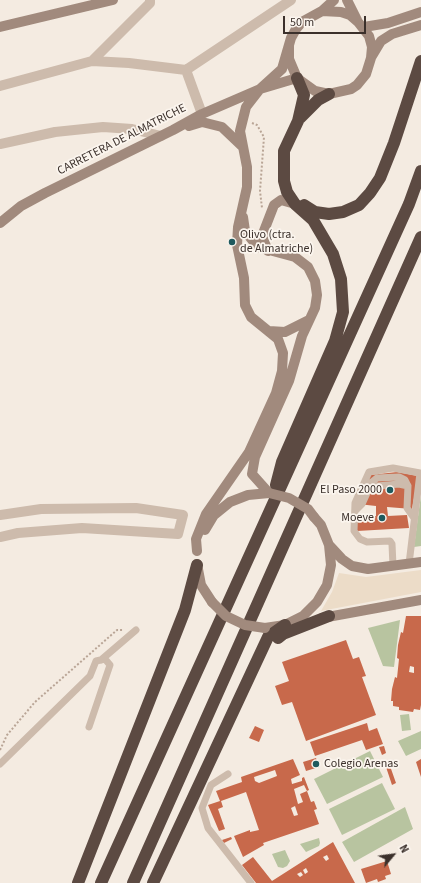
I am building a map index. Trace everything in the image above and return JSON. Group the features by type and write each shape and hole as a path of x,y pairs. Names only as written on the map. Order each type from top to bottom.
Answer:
{"highway":[{"path":"283,166 293,192 302,204 315,212 329,214 343,212 359,205 370,193 380,178 394,142 421,61"},
{"path":"267,519 282,462 335,341 343,312 341,279 332,254 313,220 295,204 287,192 283,166 284,151 298,121 304,95 297,78"},
{"path":"298,121 318,100 329,94"},
{"path":"101,883 409,204 421,170"},
{"path":"133,883 421,237"},
{"path":"361,373 398,306 421,256"},
{"path":"78,883 185,610 197,565"},
{"path":"261,651 283,634 329,616"},
{"path":"153,883 268,637 285,625"}],"main road":[{"path":"0,27 113,0"},
{"path":"198,552 196,539 206,514 249,452 276,393 282,371 283,353 278,339 251,317 245,305 244,278 237,245 238,227 247,187 247,167 240,131 246,107 260,89 282,68 296,29 302,22 322,11 334,0"},
{"path":"289,46 289,59 297,78 315,91 329,94 350,89 357,85 366,74 371,58 372,47 361,24 346,0"},
{"path":"322,11 341,12 350,15 361,24 388,23 421,12"},
{"path":"371,58 381,41 392,34 421,24"},
{"path":"260,89 297,78"},
{"name":"CARRETERA DE ALMATRICHE","path":"0,223 21,206 202,114 260,89"},
{"path":"173,130 202,122 222,127 242,146"},
{"path":"268,251 262,236 274,205 281,200 295,204"},
{"path":"243,209 245,231 258,247 268,251 296,257 308,267 315,281 317,295 315,308 297,350 289,381 255,457 252,474 264,491"},
{"path":"269,331 285,332 309,320"},
{"path":"421,562 368,569 352,566 342,559 330,545 321,525 308,509 289,498 264,491 230,502 214,515 203,532 198,552 197,565 201,585 212,602 226,616 245,625 265,628 421,600"},
{"path":"285,625 303,616 317,602 327,585 331,565 330,545"}],"street":[{"path":"92,61 150,3 150,0"},
{"path":"0,86 92,61 129,63 186,70 291,0"},
{"path":"186,70 202,114"},
{"path":"0,144 55,132 103,127 132,129 161,136"},
{"path":"0,515 41,509 136,508 182,515 178,534 82,528 18,533 0,537"}],"lane":[{"path":"393,566 392,544 390,541 368,542 360,539 354,531 355,503 369,472 393,468 420,473 409,564"},
{"path":"355,511 362,504 369,488 399,484 408,486 407,508 414,518"},
{"path":"0,764 90,676 96,661 101,660 136,630"},
{"path":"89,727 110,665 105,659 101,660"},
{"path":"228,774 211,785 202,808 208,828 251,883"}],"path":[{"path":"0,750 7,735 35,702 117,630 136,630"}],"green space":[{"path":"421,496 421,546 414,547 419,509"},
{"path":"400,620 394,667 383,666 368,628"},
{"path":"409,714 411,730 402,731 400,715"},
{"path":"421,731 421,749 406,756 398,741"},
{"path":"370,751 383,777 327,804 314,779"},
{"path":"382,783 395,809 342,835 329,809"},
{"path":"405,807 413,829 354,862 342,842"},
{"path":"319,838 319,846 306,852 300,844"},
{"path":"285,850 290,861 287,866 283,868 278,867 272,854"}],"shaded area":[{"path":"421,570 421,592 321,611 332,592 339,573 366,577"}],"building":[{"name":"El Paso 2000","path":"397,472 418,476 412,509 387,507 388,516 407,515 409,528 357,531 356,517 376,516 376,506 358,504 370,475"},
{"path":"406,616 421,616 421,705 420,710 414,709 413,712 399,710 399,707 393,706 393,701 391,701 395,677 397,678 399,659 397,658 398,645 401,632 403,633","holes":["410,666 414,667 414,673 409,672"]},
{"path":"346,640 353,659 359,657 366,676 362,677 376,715 306,741 292,702 282,705 275,686 289,681 282,662"},
{"path":"367,723 369,731 377,728 383,744 366,750 362,740 315,756 310,742"},
{"path":"255,726 264,730 259,742 249,738"},
{"path":"384,746 386,753 382,755 379,747"},
{"path":"316,758 319,767 306,771 303,762"},
{"path":"293,759 300,775 291,779 292,784 302,781 302,778 304,777 309,790 307,791 311,802 314,801 317,809 314,810 319,824 263,843 264,845 243,857 234,836 250,830 250,832 259,830 246,792 221,801 223,807 218,809 225,829 219,831 208,805 220,801 216,791 242,782 241,777","holes":["275,770 277,776 259,783 255,781 254,777","304,785 307,791 300,794 303,802 298,804 294,789","295,806 298,815 294,816 291,808"]},
{"path":"421,759 421,777 416,762"},
{"path":"390,766 396,783 392,785 386,767"},
{"path":"231,837 232,839 224,843 222,840"},
{"path":"333,842 355,883 256,883 242,865 253,857 272,881","holes":["327,855 329,859 326,861 323,857","306,868 308,872 305,874 303,870","301,872 303,875 300,877 297,874"]},
{"path":"387,861 391,874 385,876 386,879 378,882 377,879 366,883 361,869"}],"place":[{"name":"Olivo (ctra. de Almatriche)","path":"232,242"},
{"name":"El Paso 2000","path":"390,490"},
{"name":"Moeve","path":"382,518"},
{"name":"Colegio Arenas","path":"316,764"}]}
